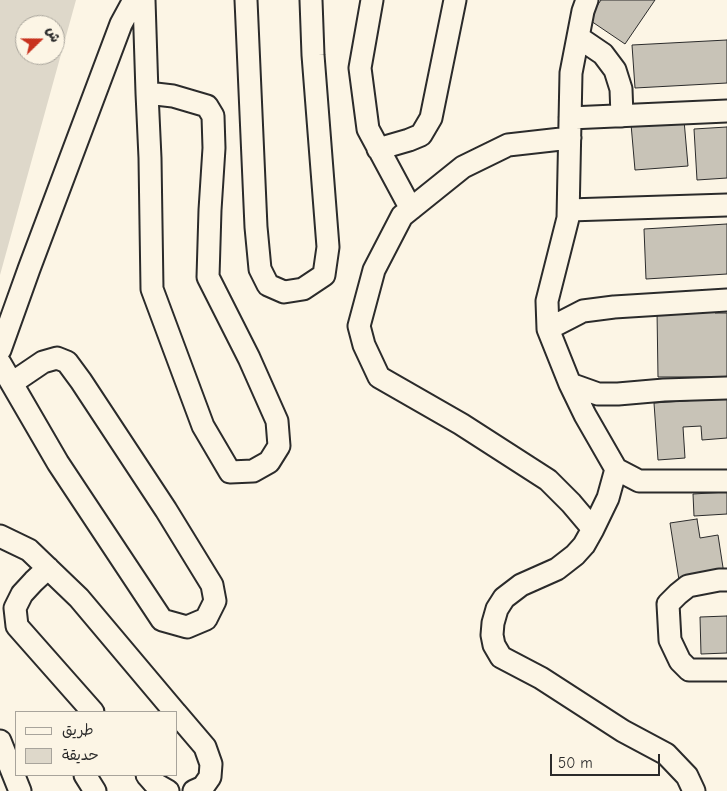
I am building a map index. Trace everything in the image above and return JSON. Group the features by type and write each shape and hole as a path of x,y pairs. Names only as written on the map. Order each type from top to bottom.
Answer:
{"street":[{"path":"0,350 118,33 134,0"},
{"path":"144,0 152,289 203,426 230,472 253,471 269,462 279,446 277,421 249,358 208,277 214,148 213,116 208,106 173,96 147,93"},
{"path":"246,0 256,227 260,269 268,285 284,292 303,289 324,275 328,247 311,0"},
{"path":"372,0 360,68 368,129 411,209"},
{"path":"378,149 421,136 431,118 455,0"},
{"path":"587,0 583,11 571,73 569,210 547,301 548,329 570,384 585,415 616,469 639,481 727,481"},
{"path":"578,37 603,54 615,70 621,88 622,116"},
{"path":"593,530 571,502 548,480 461,424 379,377 364,345 359,326 374,270 402,216 463,167 508,144 622,116 727,112"},
{"path":"569,210 727,205"},
{"path":"548,329 583,311 614,306 727,300"},
{"path":"0,363 58,463 162,620 187,627 206,620 215,601 212,585 166,510 67,362 57,358 44,362 12,383"},
{"path":"570,384 598,394 727,388"},
{"path":"616,469 608,498 584,545 574,556 556,569 521,585 504,598 497,609 493,623 492,635 494,645 502,656 541,678 623,731 666,754 687,776 694,791"},
{"path":"0,536 29,550 79,598 174,711"},
{"path":"48,568 22,594 15,608 17,626 92,711"},
{"path":"727,580 688,586 668,604 670,640 680,661 688,670 727,670"},
{"path":"178,715 205,747 211,764 210,777 203,786 194,791"},
{"path":"6,744 15,774"},
{"path":"16,776 20,791"},
{"path":"86,776 95,791"},
{"path":"148,776 154,783 168,791"}],"green space":[{"path":"0,0 76,0 65,40 65,15 15,15 15,65 58,65 0,275"}],"building":[{"path":"601,0 655,0 625,44 588,19"},
{"path":"727,40 727,83 635,88 632,45"},
{"path":"684,120 688,166 635,170 631,124"},
{"path":"727,127 727,178 697,180 694,129"},
{"path":"727,224 727,274 646,279 644,229"},
{"path":"714,305 715,313 727,313 727,377 658,377 657,311"},
{"path":"727,398 727,438 702,440 701,426 683,427 685,458 658,460 654,403"},
{"path":"727,492 727,514 694,516 693,494"},
{"path":"697,519 700,538 718,535 724,574 679,580 670,523"},
{"path":"727,616 727,653 701,654 700,617"}]}
